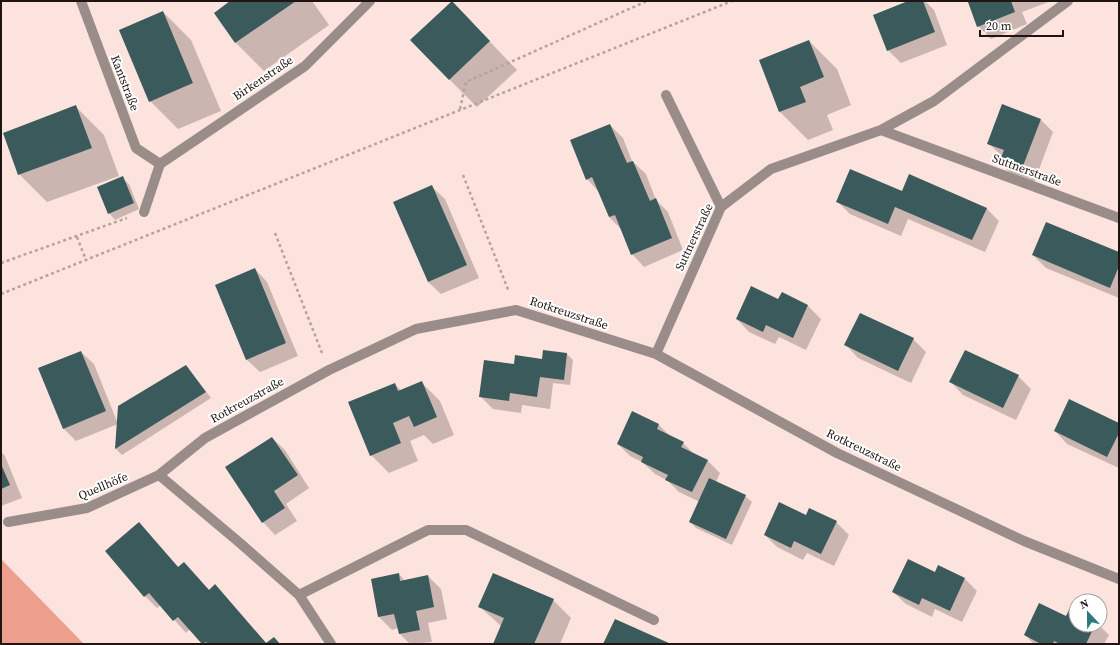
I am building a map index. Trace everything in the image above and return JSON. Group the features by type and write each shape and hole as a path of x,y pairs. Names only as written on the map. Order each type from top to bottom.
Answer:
{"street":[{"name":"Kantstraße","path":"81,1 136,148 160,164"},
{"name":"Birkenstraße","path":"160,164 305,66 370,1"},
{"name":"Suttnerstraße","path":"656,354 721,207 771,169 881,130 934,101 1068,1"},
{"path":"666,95 721,207"},
{"name":"Suttnerstraße","path":"881,130 1119,218"},
{"path":"144,212 160,164"},
{"name":"Rotkreuzstraße","path":"159,475 205,438 329,370 416,329 516,310 656,354 837,453 1024,541 1119,579"},
{"path":"159,475 299,595 331,644"},
{"name":"Quellhöfe","path":"8,522 87,508 159,475"},
{"path":"299,595 428,530 466,530 654,620"}],"path":[{"path":"460,110 466,82 647,1"},
{"path":"1,294 732,1"},
{"path":"463,175 516,310"},
{"path":"1,263 144,212"},
{"path":"275,233 329,370"},
{"path":"77,237 86,260"}],"shaded area":[{"path":"1,559 84,644 1,644"}],"building":[{"path":"230,1 296,1 235,43 214,13"},
{"path":"452,1 490,41 449,80 410,40"},
{"path":"908,1 923,1 935,32 887,51 873,15"},
{"path":"1011,1 1015,12 977,27 968,2"},
{"path":"163,11 193,83 149,102 119,30"},
{"path":"809,40 824,77 800,87 806,102 779,112 759,60"},
{"path":"1002,104 1041,119 1021,171 999,163 1004,150 987,144"},
{"path":"76,105 92,148 18,175 3,133"},
{"path":"610,124 627,163 633,161 650,201 656,198 672,238 631,255 615,215 609,217 592,177 586,180 570,140"},
{"path":"850,169 902,191 909,174 987,208 972,240 895,207 888,224 836,202"},
{"path":"123,176 134,203 108,214 97,187"},
{"path":"432,185 467,265 428,282 393,202"},
{"path":"1046,222 1119,252 1119,266 1110,288 1032,255"},
{"path":"255,268 286,343 246,360 215,285"},
{"path":"751,286 778,299 782,292 808,305 793,338 766,325 763,332 736,319"},
{"path":"860,313 914,338 898,371 844,345"},
{"path":"543,350 567,353 564,380 540,377 537,397 510,393 509,401 479,397 484,360 514,364 515,355 542,359"},
{"path":"965,350 1019,375 1003,408 949,382"},
{"path":"81,351 106,411 63,429 38,368"},
{"path":"186,365 206,392 115,449 118,406"},
{"path":"422,381 437,417 414,427 409,416 393,423 401,443 370,456 348,402 395,383 398,391"},
{"path":"1069,399 1119,423 1119,433 1107,457 1054,431"},
{"path":"632,411 659,424 657,429 684,442 681,447 708,460 692,492 665,480 668,475 641,462 643,457 617,444"},
{"path":"272,437 298,475 274,491 285,508 262,523 225,467"},
{"path":"1,464 10,485 1,489"},
{"path":"709,478 746,495 726,539 689,522"},
{"path":"779,502 806,515 809,508 837,521 821,554 794,541 791,548 764,535"},
{"path":"139,522 178,567 184,562 209,590 215,584 266,643 274,637 280,644 208,644 206,642 202,644 178,617 173,621 149,593 144,597 105,551"},
{"path":"908,559 935,572 938,565 965,578 950,611 922,598 919,605 892,592"},
{"path":"399,573 400,581 428,575 434,607 416,611 420,630 399,634 394,614 378,617 371,579"},
{"path":"493,573 554,599 534,644 493,644 504,618 478,607"},
{"path":"1039,603 1066,616 1068,612 1068,633 1091,633 1086,644 1060,644 1054,641 1053,644 1041,644 1024,635"},
{"path":"615,619 671,644 603,644"}]}
